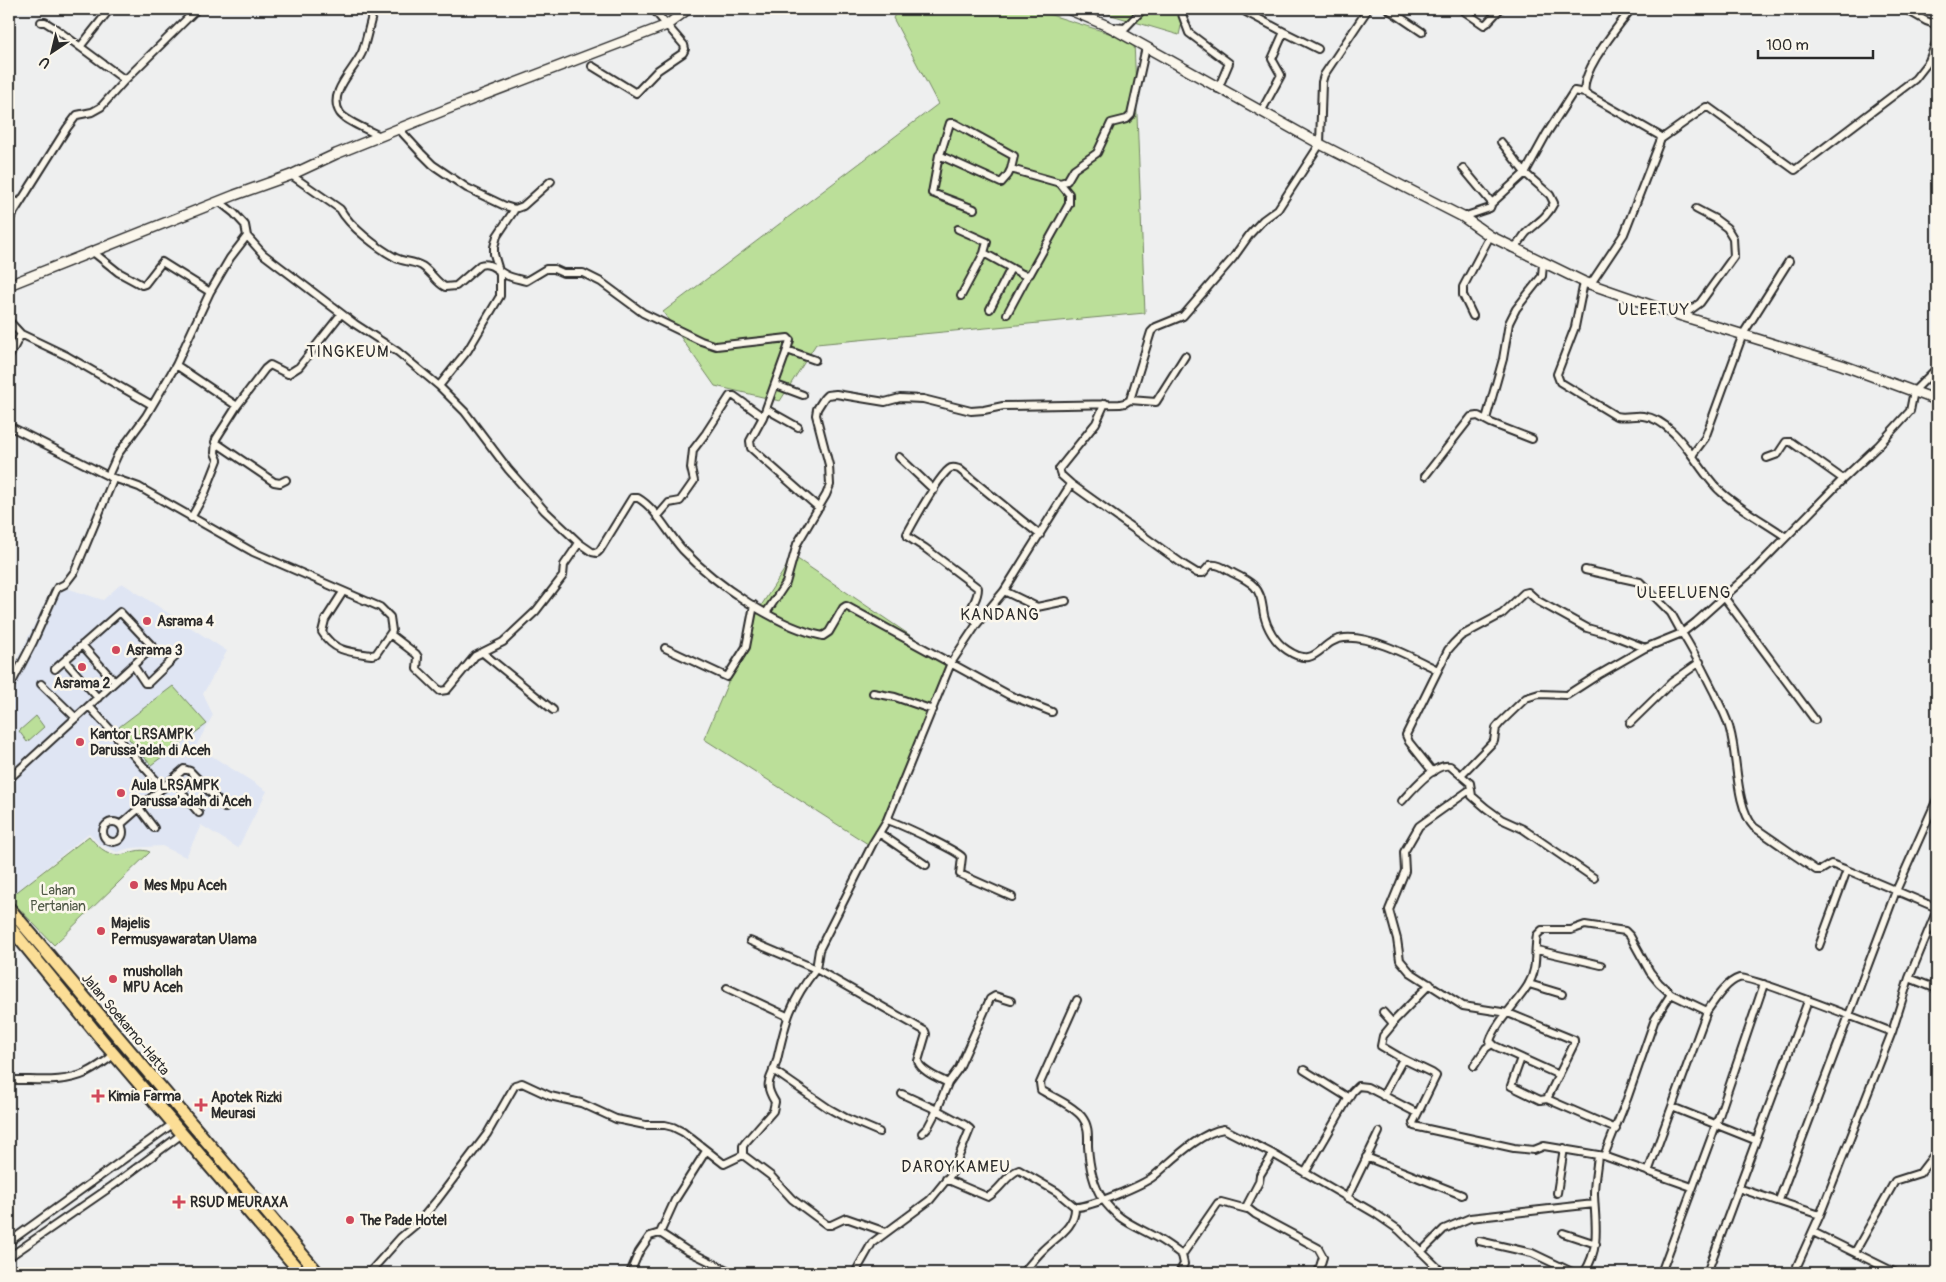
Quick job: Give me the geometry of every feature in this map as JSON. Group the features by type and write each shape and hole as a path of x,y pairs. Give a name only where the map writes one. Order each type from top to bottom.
{"highway":[{"name":"Jalan Soekarno-Hatta","path":"9,908 318,1273"},
{"name":"Jalan Soekarno-Hatta","path":"9,926 106,1045 301,1273"},
{"path":"106,1045 116,1036"}],"street":[{"path":"80,47 110,9"},
{"path":"9,220 66,128 77,115 92,112 101,107 125,80 198,9"},
{"path":"374,9 363,52 343,83 338,95 337,108 341,114 380,136"},
{"path":"592,66 636,93 658,70 685,50 684,45 653,9"},
{"path":"9,285 291,175 380,136 667,25 688,9"},
{"path":"1068,9 1110,27 1218,89 1462,217 1512,248 1587,284 1682,316 1842,365 1937,400"},
{"path":"1110,27 1125,28 1143,9"},
{"path":"1180,9 1189,33 1229,63 1218,89"},
{"path":"1130,400 1151,332 1156,327 1183,316 1196,302 1262,220 1278,209 1320,144 1322,82 1324,75 1368,9"},
{"path":"1388,9 1422,32"},
{"path":"1462,9 1484,25 1488,24 1500,9"},
{"path":"1585,93 1584,86 1592,65 1631,9"},
{"path":"1905,9 1935,25 1937,31"},
{"path":"1246,12 1318,49"},
{"path":"42,22 56,29 125,80"},
{"path":"1261,112 1281,75 1272,59 1284,32"},
{"path":"1786,537 1719,490 1692,454 1660,423 1643,416 1625,418 1616,416 1559,380 1557,374 1575,327 1587,284 1624,234 1661,139 1708,107 1796,169 1915,79 1930,61 1937,40"},
{"path":"1011,169 1060,183 1067,181 1074,169 1097,153 1111,123 1130,118 1146,47"},
{"path":"1462,217 1490,208 1492,203 1525,173 1572,94 1578,91 1585,93 1660,136 1661,139"},
{"path":"940,155 1001,183 1011,169 1014,156 954,122 950,123 940,155 934,175 932,193 974,209"},
{"path":"399,129 433,165 467,188 505,206 515,208 523,206 551,181"},
{"path":"1502,142 1525,173 1550,195 1554,203 1541,222 1527,232 1520,243 1512,248"},
{"path":"1463,168 1492,203"},
{"path":"291,175 340,209 344,217 386,251 396,258 422,266 445,287 456,286 480,265 488,264 505,274 526,281 546,269 583,273 601,282 642,313 701,341 716,346 788,338 790,340 776,385 763,417 750,440 751,448 819,508"},
{"path":"1007,314 1069,204 1069,194 1060,183"},
{"path":"9,198 19,203"},
{"path":"220,202 245,225 247,236 262,254 341,314 398,352 438,386 465,412 508,469 544,510 579,543 592,552 598,552 632,498 641,500 702,569 766,613 802,630 823,636 829,632 846,606 1009,695 1052,712"},
{"path":"438,386 468,350 500,296 501,283 494,247 497,236 515,208"},
{"path":"1682,316 1700,303 1734,256 1733,238 1727,228 1696,209"},
{"path":"958,229 987,242 984,254 961,296"},
{"path":"108,476 123,446 136,432 176,364 210,292 230,258 247,236"},
{"path":"1473,316 1463,295 1462,287 1490,236"},
{"path":"93,252 118,272 142,285 146,284 162,262 210,292"},
{"path":"984,254 1028,275"},
{"path":"1692,454 1705,438 1743,334 1789,261"},
{"path":"1486,418 1503,358 1509,323 1516,309 1542,276 1543,263"},
{"path":"990,309 1011,268"},
{"path":"191,518 205,493 218,460 215,453 215,442 237,406 270,365 288,374 299,367 341,314"},
{"path":"9,321 21,334 67,356 152,406"},
{"path":"9,357 21,334"},
{"path":"787,350 815,360"},
{"path":"766,613 786,583 797,544 819,508 830,485 831,476 816,415 820,403 827,395 836,394 885,402 900,398 922,399 971,411 1003,406 1125,403 1130,400 1156,402 1186,356"},
{"path":"176,364 237,406"},
{"path":"1462,775 1494,741 1496,728 1526,698 1539,694 1567,695 1645,648 1682,633 1724,597 1878,446 1910,411 1914,390 1937,368"},
{"path":"776,385 802,396"},
{"path":"657,517 669,503 680,501 694,481 691,468 693,450 730,396 734,396 763,417"},
{"path":"1105,403 1096,423 1059,469 1061,475 1071,484 1200,574 1210,565 1218,565 1249,582 1258,591 1267,623 1274,637 1285,648 1296,655 1314,656 1332,641 1351,638 1370,642 1438,670"},
{"path":"766,409 798,427"},
{"path":"1425,476 1466,421 1475,416 1486,418 1491,423 1532,438"},
{"path":"9,426 108,476 139,487 253,552 380,607 390,617 392,631 376,654 343,651 327,640 322,632 325,620 343,592"},
{"path":"215,442 274,482 280,483 286,480"},
{"path":"1767,458 1778,454 1786,442 1791,442 1843,479"},
{"path":"899,457 934,490"},
{"path":"977,624 971,617 970,610 978,588 925,548 908,538 907,534 914,521 934,490 949,469 954,467 959,469 1040,535"},
{"path":"9,688 57,588 65,584 75,571 113,480 108,476"},
{"path":"886,1232 846,1218 827,1225 792,1199 771,1176 744,1154 743,1146 773,1111 775,1102 768,1091 767,1084 773,1070 788,1016 800,989 816,969 819,950 828,929 887,820 951,663 977,624 1004,591 1071,484"},
{"path":"390,634 416,654 418,657 417,669 440,691 446,690 475,656 503,642 536,611 563,576 564,565 579,543"},
{"path":"1585,570 1640,582 1671,613 1700,662 1730,729 1744,810 1749,821 1816,870 1821,870 1831,864 1937,909 1909,978 1892,1032 1820,1215 1797,1266 1798,1273"},
{"path":"1004,591 1037,607 1066,601"},
{"path":"1432,772 1409,742 1406,735 1438,670 1454,643 1462,636 1502,614 1526,592 1587,628 1612,635 1645,648"},
{"path":"1724,597 1816,720"},
{"path":"665,648 727,677 746,647 754,605"},
{"path":"9,779 152,648 120,612 55,670"},
{"path":"82,645 115,682"},
{"path":"483,653 553,710"},
{"path":"134,665 145,683 148,683 174,658"},
{"path":"65,661 98,698"},
{"path":"1630,723 1672,682 1700,662"},
{"path":"41,684 76,718"},
{"path":"873,693 895,696 933,710"},
{"path":"89,706 163,788"},
{"path":"1402,801 1432,772 1440,766 1446,765 1462,775 1470,784 1474,798 1501,819 1523,829 1594,878"},
{"path":"120,825 187,768 225,808"},
{"path":"197,778 184,788 182,793 199,813"},
{"path":"1471,789 1419,826 1404,852 1405,871 1389,910 1397,939 1400,960 1410,972 1462,1006 1508,1013 1574,1040 1574,1044 1547,1098"},
{"path":"1779,1200 1896,891 1937,799"},
{"path":"139,808 154,828"},
{"path":"887,820 941,846 954,850 962,857 960,874 1012,897"},
{"path":"879,833 926,865"},
{"path":"1819,946 1847,870"},
{"path":"1492,1044 1491,1038 1529,984 1535,967 1537,935 1542,930 1570,930 1585,925 1625,931 1630,936 1654,977 1671,994 1707,1011"},
{"path":"750,941 816,969 923,1029 926,1034 918,1061 920,1066 948,1083"},
{"path":"1537,950 1601,965"},
{"path":"1648,1172 1707,1011 1720,993 1737,979 1742,977 1764,984 1892,1032"},
{"path":"1909,978 1937,989"},
{"path":"1430,984 1392,1023 1383,1036 1381,1046 1402,1059 1432,1072 1436,1076 1416,1113 1414,1126 1514,1148 1534,1150 1544,1146 1601,1156 1692,1187"},
{"path":"1529,984 1562,994"},
{"path":"1661,1273 1716,1125 1764,984"},
{"path":"727,988 788,1016"},
{"path":"1584,1273 1596,1244 1597,1218 1594,1204 1601,1156 1616,1129 1655,1019 1671,994"},
{"path":"922,1133 928,1127 948,1083 959,1068 990,999 995,996 1011,1001"},
{"path":"1077,1000 1040,1086 1041,1090 1078,1113 1086,1122 1092,1169 1098,1192 1103,1200 1118,1216 1131,1226 1159,1239 1182,1255 1184,1264 1179,1273"},
{"path":"1707,1273 1808,1001"},
{"path":"1383,1012 1392,1023"},
{"path":"1492,1044 1559,1075"},
{"path":"1474,1066 1486,1048 1492,1044"},
{"path":"9,1080 44,1080 77,1076 95,1068 115,1054"},
{"path":"1521,1058 1511,1086 1540,1100 1547,1098 1616,1129"},
{"path":"1383,1096 1402,1059"},
{"path":"773,1070 846,1118 879,1132"},
{"path":"1304,1070 1349,1098"},
{"path":"369,1273 401,1237 419,1222 438,1199 486,1134 515,1084 522,1082 550,1096 568,1099 625,1121 673,1127 683,1132 725,1164 744,1154"},
{"path":"1305,1173 1356,1088 1360,1086 1416,1113"},
{"path":"855,1273 872,1243 930,1200 952,1173 970,1129 902,1094"},
{"path":"1672,1107 1755,1140"},
{"path":"9,1242 174,1123"},
{"path":"946,1180 988,1197 996,1193 1010,1175 1019,1170 1056,1192 1075,1207 1088,1206 1143,1184 1192,1144 1221,1129 1227,1130 1273,1154 1399,1230 1443,1273"},
{"path":"1348,1198 1379,1132"},
{"path":"9,1257 112,1186 182,1134"},
{"path":"1557,1193 1564,1148"},
{"path":"630,1273 639,1252 650,1236 660,1233 676,1200 706,1151"},
{"path":"1855,1252 1893,1182 1920,1173 1937,1151"},
{"path":"1247,1209 1249,1200 1259,1182 1260,1175 1273,1154"},
{"path":"1366,1157 1462,1196"},
{"path":"1738,1188 1820,1215"},
{"path":"1182,1255 1220,1202 1247,1209 1318,1248 1324,1257 1318,1273"},
{"path":"1421,1252 1444,1229 1470,1218 1594,1204"},
{"path":"1024,1273 1042,1251 1063,1234 1074,1217 1075,1207"},
{"path":"1813,1232 1896,1273"},
{"path":"660,1233 686,1250 733,1273"},
{"path":"1563,1233 1596,1244"},
{"path":"1479,1241 1532,1253 1574,1273"}],"shaded area":[{"path":"122,583 227,651 203,694 213,715 196,746 267,791 238,848 201,825 186,857 162,846 130,848 117,852 99,844 89,833 15,893 9,893 9,677 54,584 103,600"}],"green space":[{"path":"898,9 1032,9 1134,41 1145,313 816,344 780,401 715,386 663,312 938,104 893,18"},
{"path":"1091,9 1185,9 1179,35"},
{"path":"793,556 951,663 871,846 704,739 759,609"},
{"path":"173,686 207,724 151,765 119,727"},
{"path":"36,716 44,727 27,742 19,731"},
{"name":"Lahan Pertanian","path":"89,836 102,849 114,855 138,850 150,852 54,945 9,898"}],"place":[{"name":"Asrama 4","path":"147,621"},
{"name":"Asrama 3","path":"116,650"},
{"name":"Asrama 2","path":"82,667"},
{"name":"Kantor LRSAMPK Darussa'adah di Aceh","path":"80,742"},
{"name":"Aula LRSAMPK Darussa'adah di Aceh","path":"121,793"},
{"name":"Mes Mpu Aceh","path":"134,885"},
{"name":"Majelis Permusyawaratan Ulama","path":"101,931"},
{"name":"mushollah MPU Aceh","path":"113,979"},
{"name":"Kimia Farma","path":"98,1096"},
{"name":"Apotek Rizki Meurasi","path":"201,1105"},
{"name":"RSUD MEURAXA","path":"179,1202"},
{"name":"The Pade Hotel","path":"350,1220"}],"district":[{"name":"ULEETUY","path":"1654,309"},
{"name":"TINGKEUM","path":"348,351"},
{"name":"ULEELUENG","path":"1684,592"},
{"name":"KANDANG","path":"1000,614"},
{"name":"DAROYKAMEU","path":"956,1166"}]}
